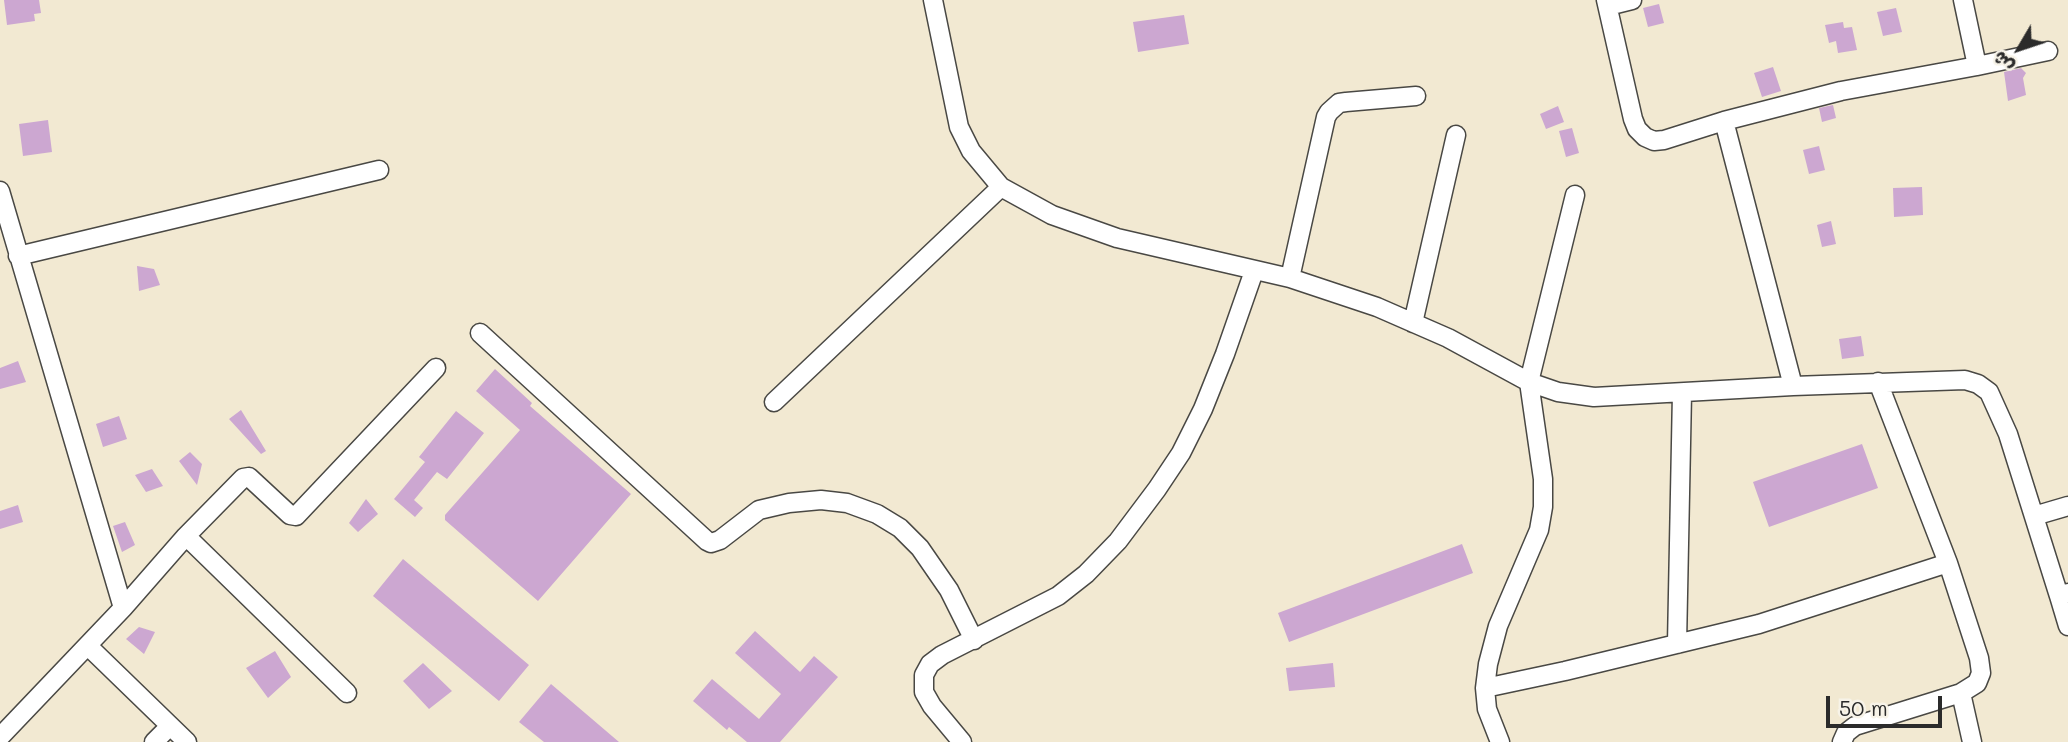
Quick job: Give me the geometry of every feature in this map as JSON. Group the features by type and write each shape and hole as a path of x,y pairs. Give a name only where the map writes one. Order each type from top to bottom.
{"street":[{"path":"933,0 959,127 971,152 1000,187 1052,215 1117,238 1290,278 1377,307 1490,359 1530,382 1558,392 1594,397 1878,382 1965,380 1978,384 1989,392 2008,434 2034,516 2064,595 2068,626"},
{"path":"1632,0 1607,3 1633,119 1637,129 1654,141 1664,141 1724,121 1841,91 2048,51"},
{"path":"1963,0 1977,66"},
{"path":"1290,278 1329,112 1339,103 1416,96"},
{"path":"1724,121 1793,386"},
{"path":"1413,323 1456,135"},
{"path":"18,256 379,170"},
{"path":"774,402 1000,187"},
{"path":"0,191 123,608"},
{"path":"1500,742 1488,709 1485,688 1488,664 1499,626 1539,530 1543,507 1543,479 1530,382 1575,195"},
{"path":"962,742 932,706 924,692 923,683 930,664 942,655 1058,596 1105,557 1181,453 1226,354 1255,271"},
{"path":"480,333 706,541 711,543 720,540 759,510 789,503 821,500 847,503 877,514 900,528 920,548 948,590 974,640"},
{"path":"0,737 88,646 186,536 245,477 251,479 290,515 296,516 436,368"},
{"path":"1842,742 1846,733 1855,726 1961,693 1977,683 1981,673 1976,648 1948,563 1878,382"},
{"path":"1677,644 1682,393"},
{"path":"2034,516 2068,506"},
{"path":"186,536 346,693"},
{"path":"1485,688 1759,624 1948,563"},
{"path":"88,646 187,742"},
{"path":"1961,693 1972,742"},
{"path":"154,742 170,726"}],"building":[{"path":"4,0 39,0 41,13 34,14 35,21 7,25"},
{"path":"1659,4 1664,23 1648,27 1643,8"},
{"path":"1896,8 1902,32 1883,36 1877,12"},
{"path":"1184,15 1189,44 1138,52 1133,22"},
{"path":"1843,22 1844,28 1852,27 1857,50 1838,53 1836,41 1829,43 1825,25"},
{"path":"1773,67 1781,91 1762,97 1754,73"},
{"path":"2021,68 2026,73 2023,78 2026,95 2008,101 2004,72"},
{"path":"1833,105 1836,118 1822,122 1819,108"},
{"path":"1558,106 1564,122 1546,129 1540,114"},
{"path":"48,120 52,152 23,156 19,124"},
{"path":"1572,128 1579,153 1566,157 1559,131"},
{"path":"1819,146 1825,170 1809,174 1803,150"},
{"path":"1922,187 1923,215 1894,217 1893,188"},
{"path":"1831,221 1836,244 1822,247 1817,225"},
{"path":"137,266 154,269 160,285 139,291"},
{"path":"1861,336 1864,356 1842,359 1839,339"},
{"path":"18,361 26,382 0,389 0,368"},
{"path":"495,369 532,403 530,406 631,494 538,601 445,520 445,515 520,430 476,391"},
{"path":"241,410 266,451 261,454 229,419"},
{"path":"456,411 484,433 447,479 437,472 414,500 423,508 415,517 394,499 425,462 419,457"},
{"path":"119,416 127,439 103,447 96,424"},
{"path":"1862,444 1878,488 1769,527 1753,482"},
{"path":"190,452 202,464 197,485 179,461"},
{"path":"152,469 163,486 146,492 135,475"},
{"path":"366,499 378,514 358,532 349,523"},
{"path":"18,505 23,522 0,529 0,511"},
{"path":"125,522 135,545 122,552 113,526"},
{"path":"1462,544 1473,573 1289,642 1278,613"},
{"path":"403,559 529,665 499,701 373,596"},
{"path":"139,627 155,632 144,654 126,639"},
{"path":"755,631 800,672 814,656 838,677 780,742 747,742 729,727 727,730 693,701 712,679 759,719 781,694 735,653"},
{"path":"275,651 291,677 268,698 246,668"},
{"path":"423,663 452,691 429,709 403,681"},
{"path":"1333,663 1335,687 1289,691 1286,668"},
{"path":"551,684 619,742 544,742 519,722"}]}
